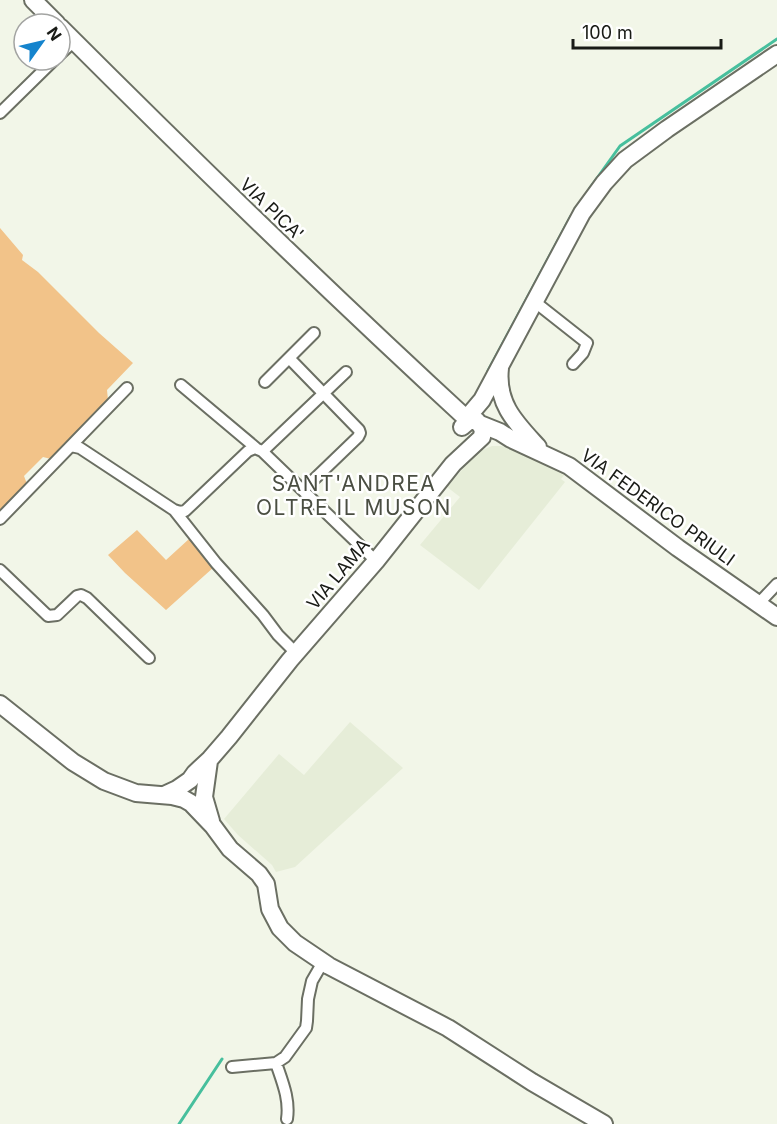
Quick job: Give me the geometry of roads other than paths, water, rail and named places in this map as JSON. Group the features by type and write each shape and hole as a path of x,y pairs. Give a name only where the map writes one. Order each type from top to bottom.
{"street":[{"name":"VIA PICA'","path":"33,0 45,12"},
{"name":"VIA PICA'","path":"74,41 243,208 446,401 459,423 472,430"},
{"path":"472,430 482,400 500,365 582,213 604,183 625,160 777,54"},
{"path":"0,113 42,72"},
{"path":"535,302 587,343 583,353 573,364"},
{"path":"265,382 314,333"},
{"path":"289,358 359,430 360,435 303,490"},
{"path":"500,365 500,391 508,412 538,447 551,457"},
{"path":"72,446 80,448 174,510 185,511 346,372"},
{"path":"181,385 303,490 376,561"},
{"path":"0,519 127,388"},
{"name":"VIA FEDERICO PRIULI","path":"472,430 504,434 559,460 678,548 777,617"},
{"name":"VIA LAMA","path":"193,792 195,772 229,737 296,653 376,561 453,464 472,430"},
{"path":"174,510 216,563 296,653"},
{"path":"0,570 48,616 57,615 77,596 87,598 149,658"},
{"path":"759,603 777,584"},
{"path":"0,704 73,762 104,781 136,793 164,795 193,792 230,849 259,874 266,884 270,909 280,928 295,943 322,962 448,1028 532,1082 604,1124"},
{"path":"232,1067 276,1063 285,1057 306,1028 312,981 322,962"},
{"path":"276,1063 289,1108 287,1119"}],"waterway":[{"path":"590,188 620,146 777,39"},
{"path":"488,371 571,216"},
{"path":"301,252 310,260"},
{"path":"179,1124 222,1059"}],"district":[{"name":"SANT'ANDREA OLTRE IL MUSON","path":"354,495"}]}
